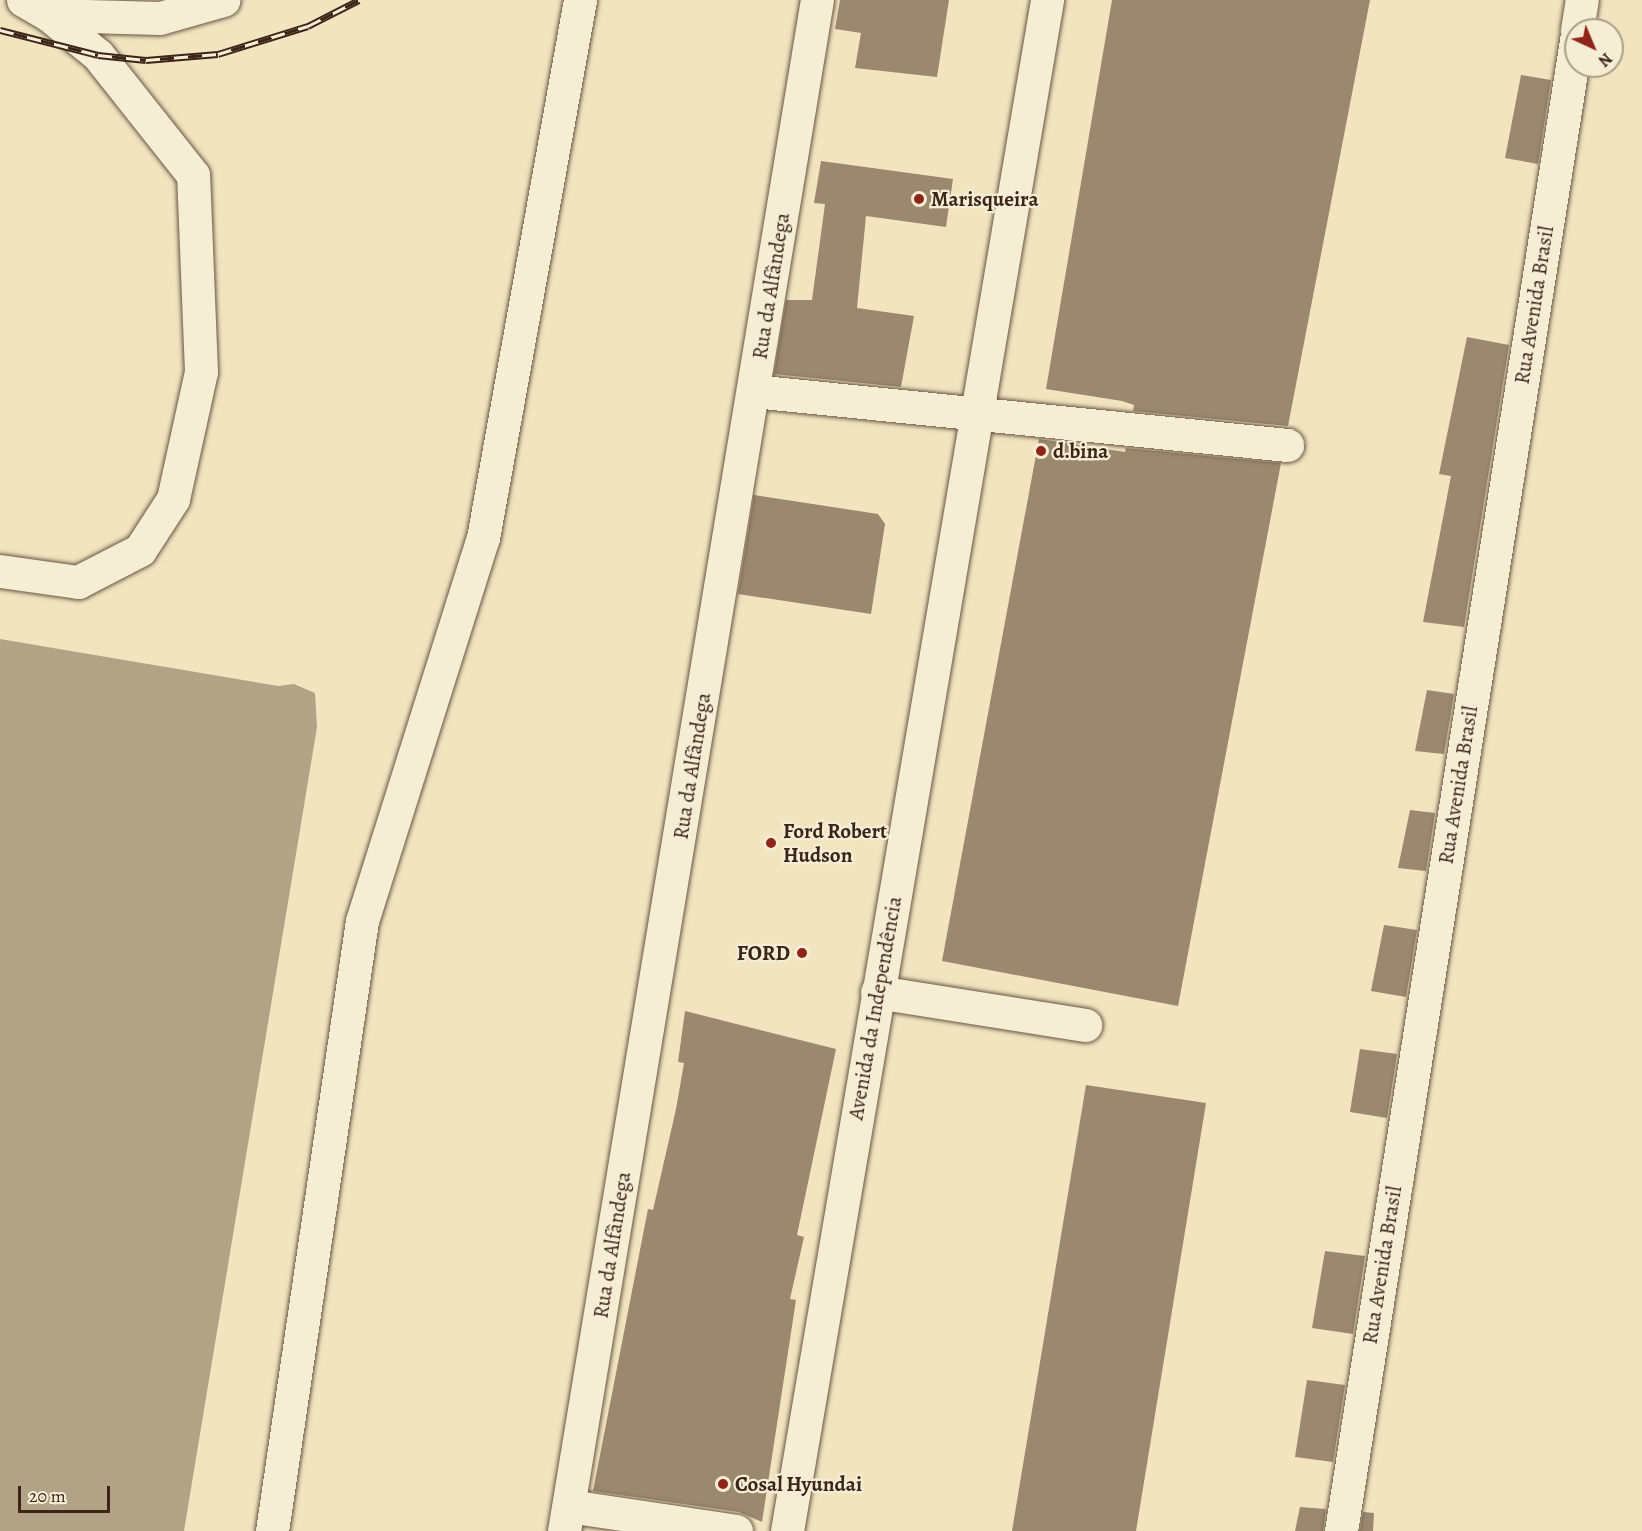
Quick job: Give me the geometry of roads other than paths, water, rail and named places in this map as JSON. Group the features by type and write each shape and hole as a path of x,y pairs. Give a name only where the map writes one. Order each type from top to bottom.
{"street":[{"path":"36,7 160,18 223,0"},
{"path":"272,1531 362,921 483,538 580,0"},
{"name":"Rua da Alfândega","path":"580,1519 753,391 817,0"},
{"name":"Avenida da Independência","path":"787,1531 1047,0"},
{"path":"1580,18 1582,0"},
{"path":"0,571 78,582 140,550 173,499 201,372 193,175 98,55 36,7"},
{"name":"Rua Avenida Brasil","path":"1341,1531 1570,78"},
{"path":"753,391 1287,445"},
{"path":"877,992 1085,1025"},
{"path":"580,1519 733,1531"}],"railway":[{"path":"0,30 98,55 146,60 218,54 308,26 359,0"}],"place":[{"name":"Marisqueira","path":"919,199"},
{"name":"d.bina","path":"1041,451"},
{"name":"Ford Robert Hudson","path":"771,843"},
{"name":"FORD","path":"802,953"},
{"name":"Cosal Hyundai","path":"723,1484"}]}
